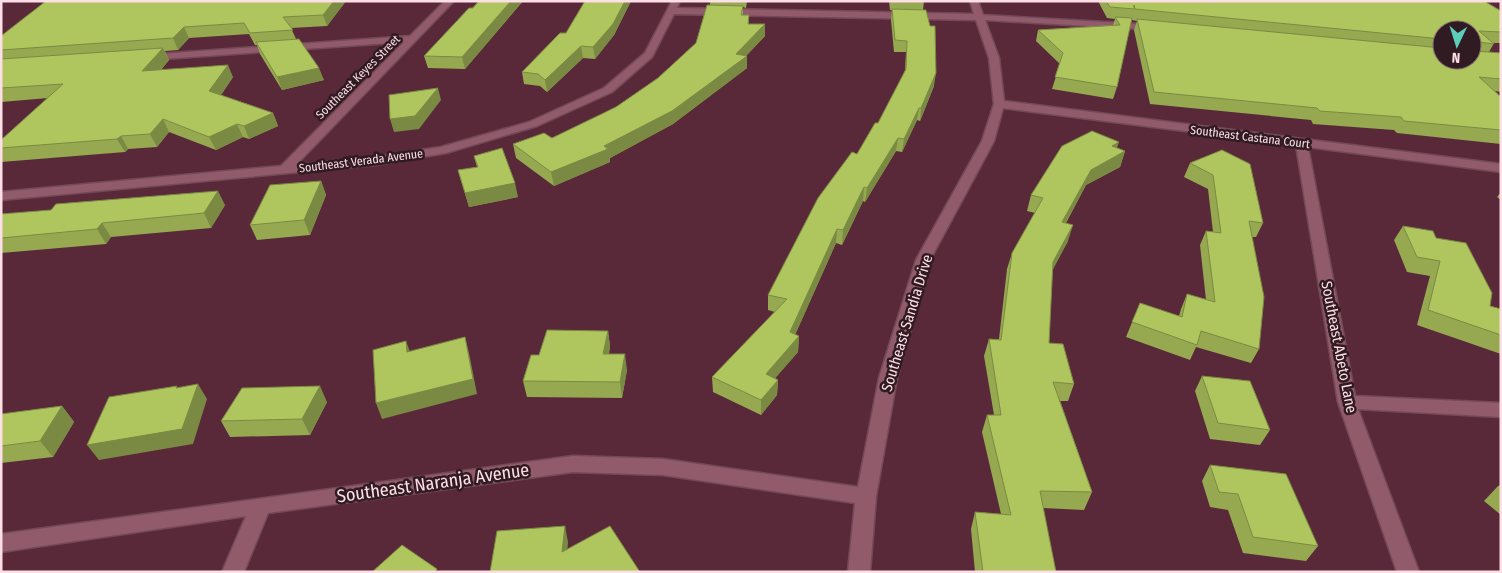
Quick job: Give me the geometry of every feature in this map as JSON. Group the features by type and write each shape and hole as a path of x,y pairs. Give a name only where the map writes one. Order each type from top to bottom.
{"street":[{"name":"Southeast Keyes Street","path":"284,170 450,1"},
{"name":"Southeast Sandia Drive","path":"859,572 866,496 888,378 923,260 988,141 998,104 994,58 974,1"},
{"path":"674,6 980,17 1123,24 1162,28"},
{"name":"Southeast Verada Avenue","path":"1,196 375,161 442,150 533,124 608,90 649,54 674,6"},
{"path":"139,58 413,39"},
{"name":"Southeast Castana Court","path":"998,104 1501,168"},
{"name":"Southeast Abeto Lane","path":"1302,144 1348,402 1408,572"},
{"path":"1348,402 1501,410"},
{"name":"Southeast Naranja Avenue","path":"1,543 573,464 663,467 866,496"},
{"path":"234,572 261,506"}],"building":[{"path":"46,1 334,1 323,15 283,17 293,30 250,33 244,23 184,27 173,38 1,50 1,36"},
{"path":"479,1 511,1 462,57 424,56 469,8 473,8"},
{"path":"585,1 625,1 613,24 593,47 581,46 545,80 538,74 522,72 560,33 566,33"},
{"path":"1106,1 1484,1 1501,11 1501,32 1482,31 1482,20 1432,20 1432,38 1135,9 1134,5 1134,9 1110,7"},
{"path":"707,5 743,6 741,15 749,15 748,24 765,24 736,54 747,56 672,111 604,146 608,149 551,172 513,144 544,133 552,138 616,107 658,78 696,43"},
{"path":"892,9 926,10 930,26 935,26 936,73 921,108 919,108 904,139 898,138 867,188 864,187 843,230 837,229 790,332 799,336 766,374 778,380 761,400 712,377 787,299 768,295 818,198 852,152 857,154 875,123 878,123 906,69 907,41 895,40"},
{"path":"1115,17 1132,18 1117,87 1055,77 1063,53 1038,30 1120,25"},
{"path":"1137,19 1432,47 1432,70 1482,70 1482,51 1501,53 1501,79 1479,77 1501,97 1501,130 1404,121 1401,117 1320,111 1317,108 1154,92"},
{"path":"1482,34 1494,44 1482,42"},
{"path":"299,39 319,68 277,77 256,42"},
{"path":"163,48 142,71 228,65 209,91 273,113 244,126 237,124 209,137 163,119 150,134 121,136 117,139 1,148 1,140 63,84 1,88 1,59"},
{"path":"438,88 415,116 390,119 389,95"},
{"path":"1092,131 1119,142 1112,146 1125,151 1091,170 1062,222 1073,225 1053,262 1049,343 1063,344 1074,384 1053,382 1092,492 1040,491 1056,572 983,572 975,512 1011,515 987,415 1001,415 989,339 1001,340 1012,253 1043,198 1031,195 1062,146"},
{"path":"502,148 515,183 465,193 458,170 478,167 474,156"},
{"path":"1222,150 1250,164 1263,223 1249,221 1264,297 1259,349 1201,331 1197,345 1132,322 1140,303 1182,317 1187,294 1215,302 1206,231 1221,233 1213,175 1190,163"},
{"path":"321,181 304,220 250,225 270,185"},
{"path":"218,191 204,213 102,223 97,229 1,238 1,214 51,210 56,204"},
{"path":"1403,226 1433,231 1436,238 1466,243 1492,293 1490,306 1501,309 1501,335 1428,310 1440,261 1417,257"},
{"path":"547,330 608,331 603,354 625,354 620,382 523,381 531,355 539,355"},
{"path":"465,337 473,379 376,403 373,350 406,341 407,352"},
{"path":"1202,376 1250,381 1270,430 1218,423"},
{"path":"198,384 182,429 87,445 109,397"},
{"path":"320,386 302,419 221,421 242,388"},
{"path":"62,406 40,441 1,446 1,414"},
{"path":"1210,465 1286,474 1318,546 1253,537 1238,494 1219,492"},
{"path":"565,526 562,552 610,526 640,572 490,572 497,531"},
{"path":"402,545 437,569 435,572 372,572"}]}
